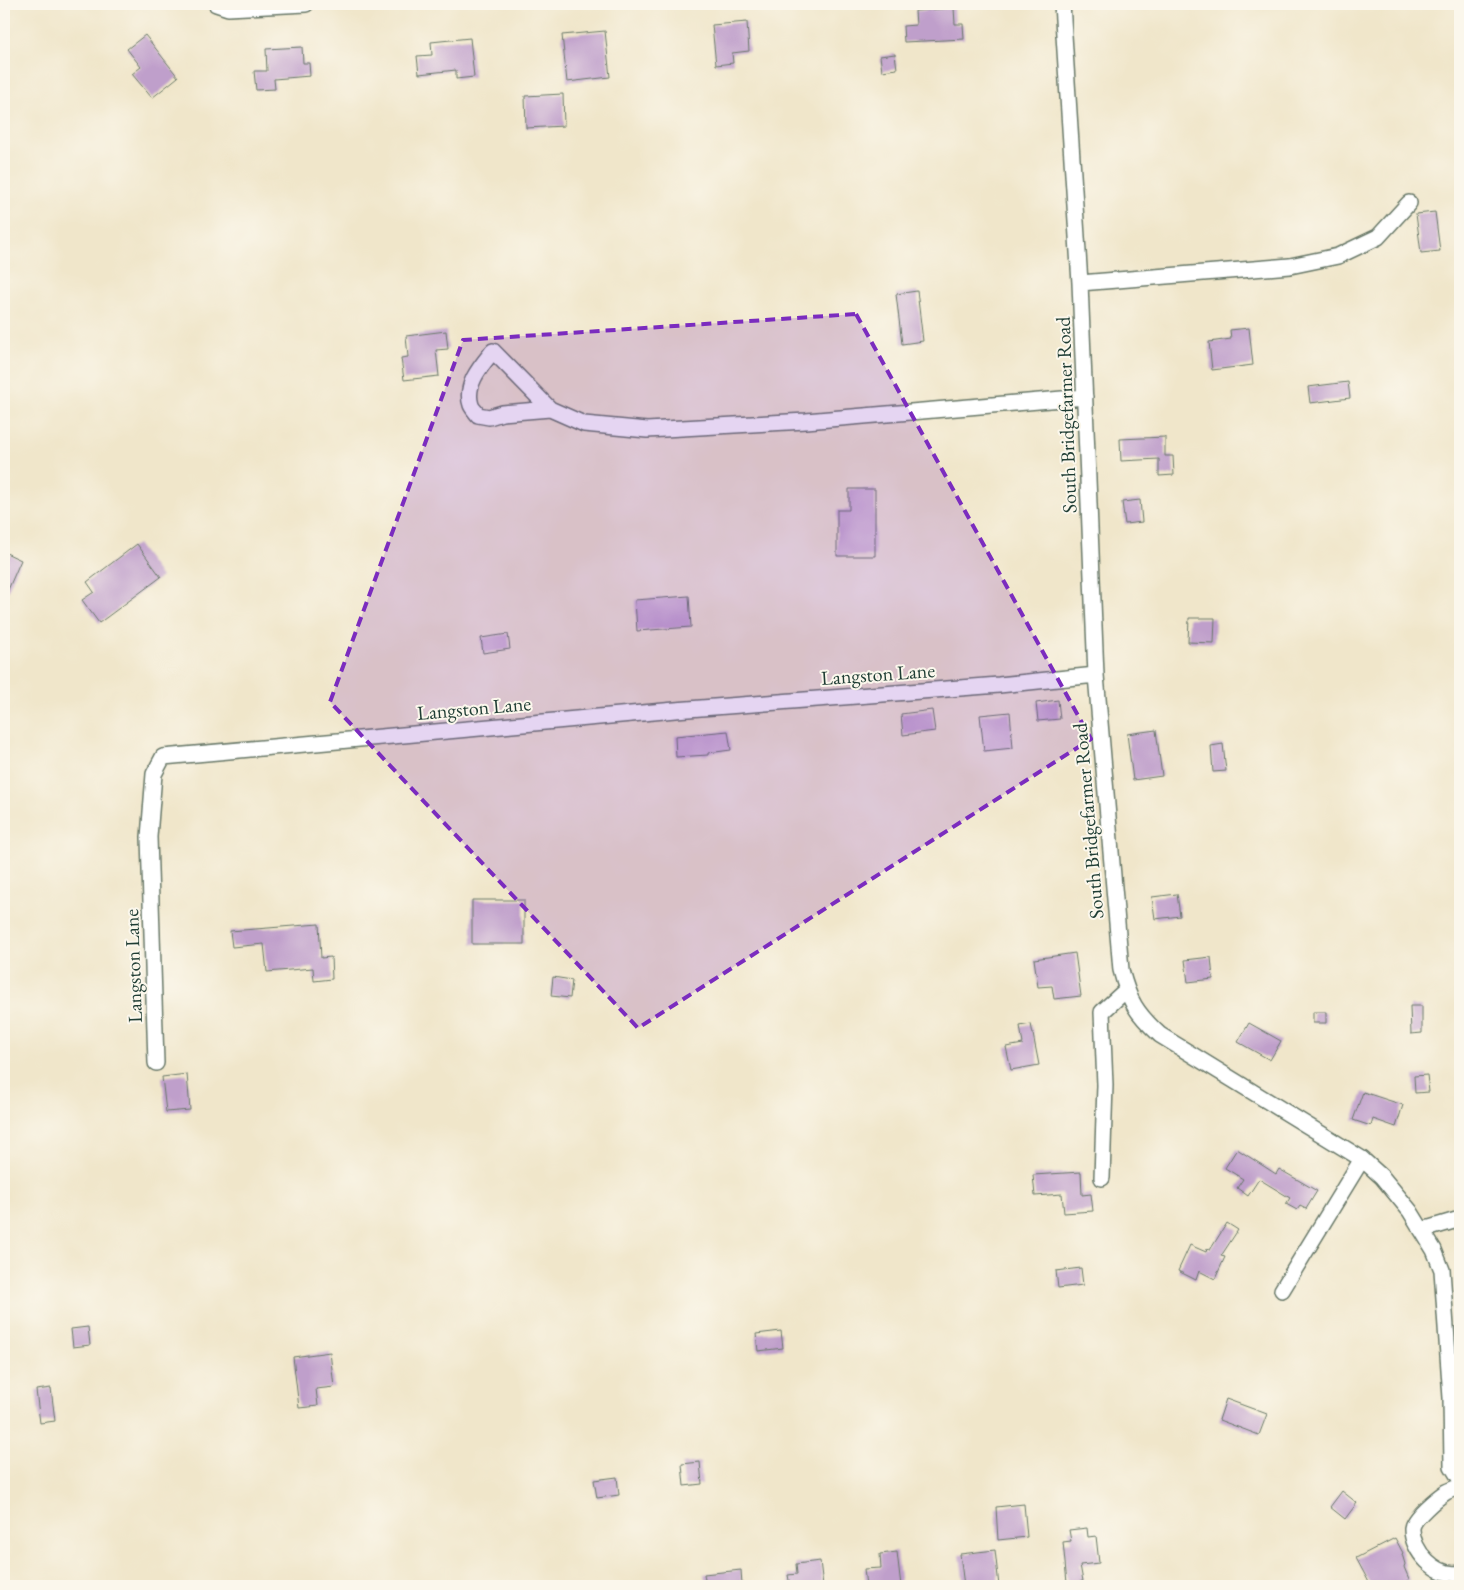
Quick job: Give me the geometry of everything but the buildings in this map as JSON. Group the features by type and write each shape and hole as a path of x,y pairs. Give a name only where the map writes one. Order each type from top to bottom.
{"street":[{"path":"216,4 228,8 306,4"},
{"name":"South Bridgefarmer Road","path":"1062,4 1080,283 1096,675 1121,970 1126,990 1134,1007 1160,1035 1362,1159 1382,1177 1410,1210 1434,1250 1442,1270 1451,1398 1452,1466 1460,1479"},
{"path":"1080,283 1290,266 1338,256 1378,237 1409,203"},
{"path":"550,409 508,412 489,417 478,415 471,405 470,391 476,373 493,351 550,409 584,424 647,430 806,421 1085,397"},
{"name":"Langston Lane","path":"156,1063 149,837 154,774 163,757 674,710 999,685 1096,675"},
{"path":"1102,1178 1106,1085 1102,1012 1126,990"},
{"path":"1282,1290 1362,1159"},
{"path":"1423,1230 1460,1219"},
{"path":"1460,1486 1446,1492 1434,1502 1416,1519 1412,1528 1419,1552 1430,1564 1442,1572 1460,1573"}],"highlighted area":[{"path":"856,314 1091,739 638,1028 330,702 463,340"}]}
